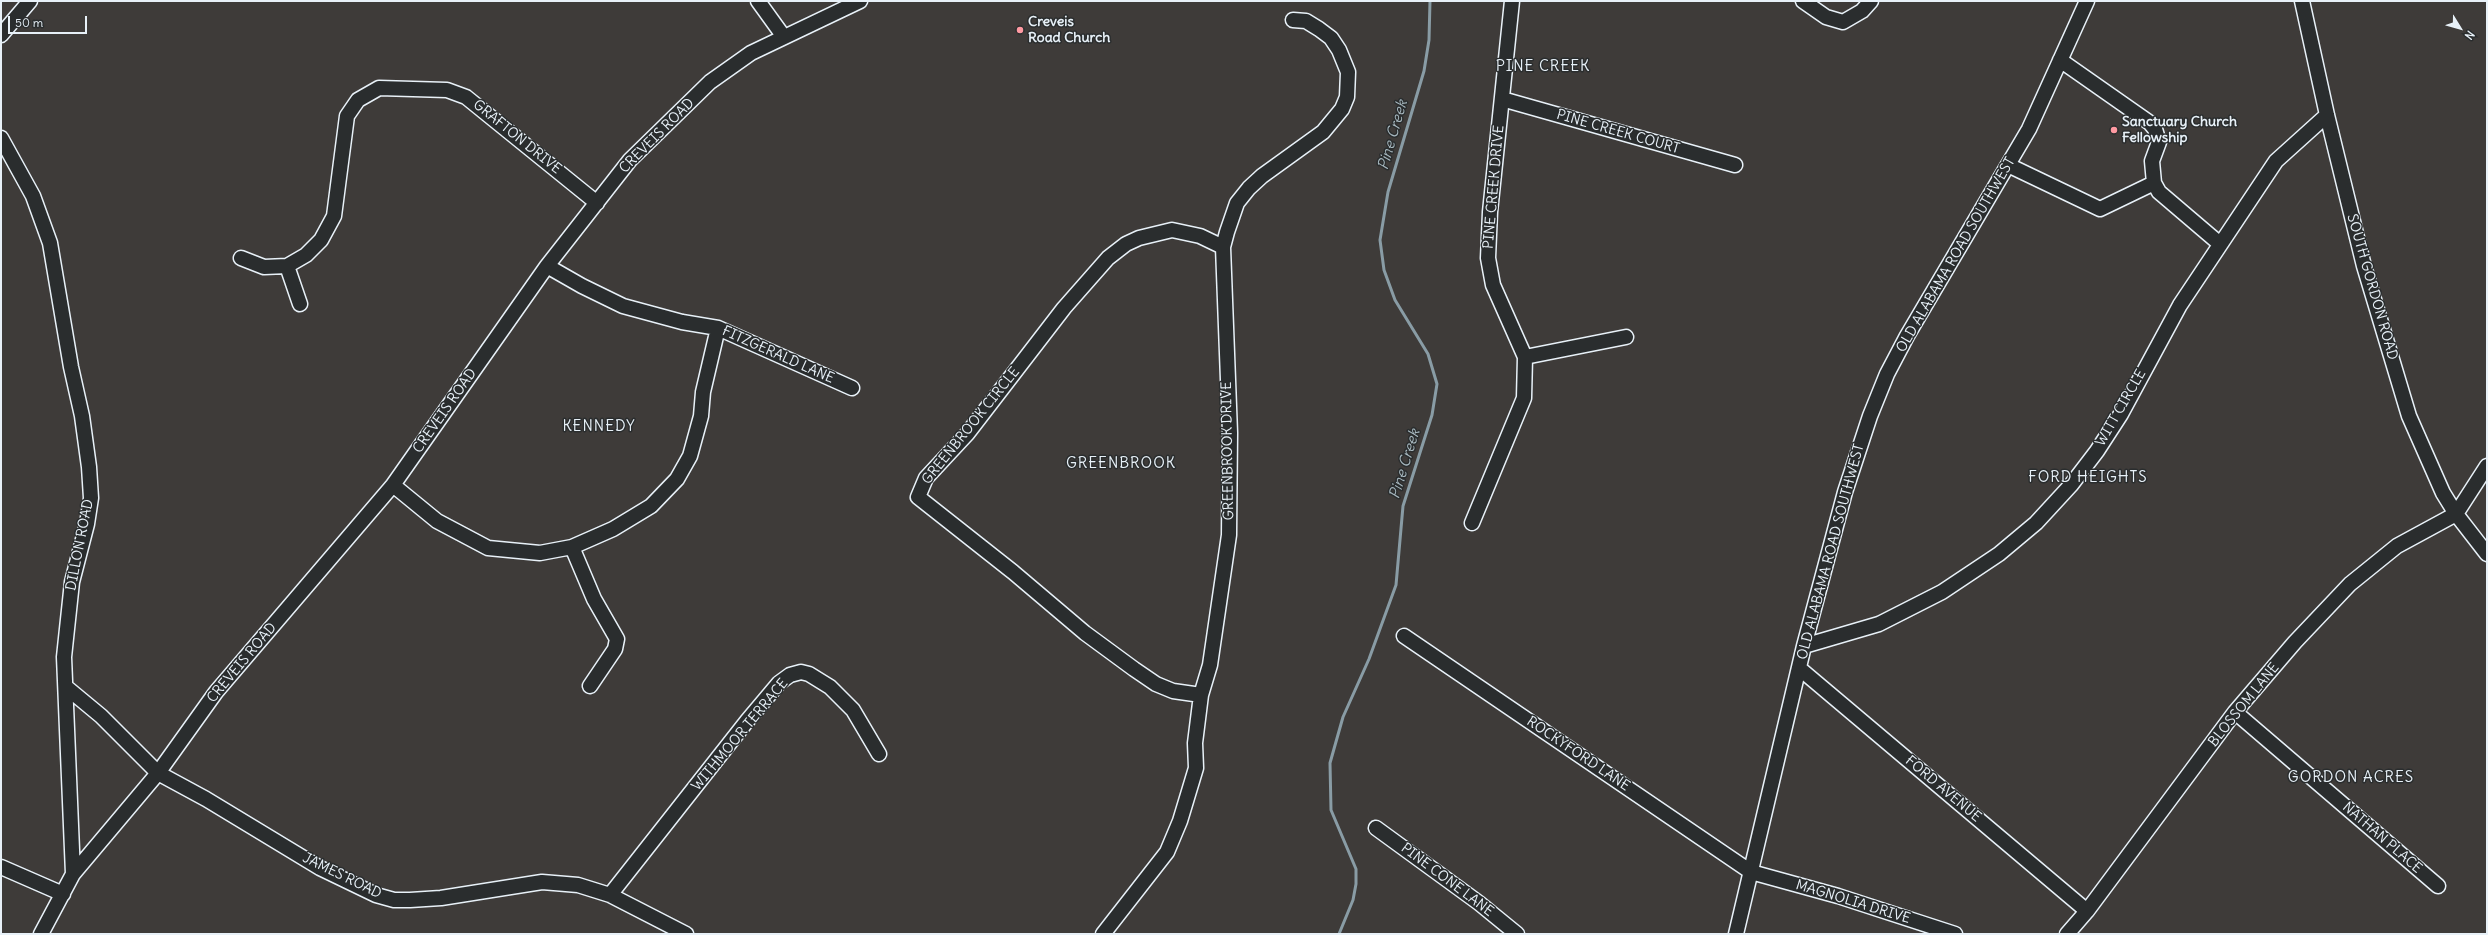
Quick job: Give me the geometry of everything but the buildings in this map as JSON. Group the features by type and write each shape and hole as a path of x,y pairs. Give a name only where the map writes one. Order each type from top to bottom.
{"street":[{"path":"1,35 30,1"},
{"path":"758,1 784,37"},
{"name":"CREVEIS ROAD","path":"74,874 158,773 216,692 393,485 547,266 630,160 710,82 751,53 860,1"},
{"name":"PINE CREEK DRIVE","path":"1472,523 1524,398 1525,357 1493,284 1488,258 1490,212 1512,1"},
{"path":"1803,1 1826,17 1843,22 1862,11 1871,1"},
{"name":"OLD ALABAMA ROAD SOUTHWEST","path":"1736,934 1804,646 1845,492 1887,374 2029,129 2087,1"},
{"name":"SOUTH GORDON ROAD","path":"2302,1 2327,115 2364,266 2409,416 2429,465 2456,514 2487,554"},
{"name":"GREENBROOK DRIVE","path":"1104,934 1167,852 1180,821 1196,768 1195,743 1201,695 1210,665 1229,535 1230,433 1223,248 1237,203 1248,188 1262,176 1323,132 1338,115 1347,97 1348,72 1339,50 1331,38 1306,21 1293,20"},
{"path":"2060,60 2155,129 2159,142 2152,161 2154,183 2159,192 2220,244"},
{"name":"GRAFTON DRIVE","path":"241,258 264,267 287,266 306,256 321,240 334,216 347,116 358,100 379,88 447,90 466,97 597,202"},
{"name":"PINE CREEK COURT","path":"1502,98 1735,165"},
{"name":"WITT CIRCLE","path":"1804,646 1879,624 1942,592 1999,554 2036,523 2071,485 2097,451 2121,414 2180,305 2276,161 2327,115"},
{"name":"DILLON ROAD","path":"1,138 33,196 50,243 71,367 86,440 91,498 88,524 72,582 66,626 64,657 74,874 41,934"},
{"path":"2008,165 2100,209 2154,183"},
{"name":"GREENBROOK CIRCLE","path":"1201,695 1162,686 1134,669 1085,634 1013,572 918,497 926,478 967,434 1064,308 1108,258 1126,244 1139,238 1172,230 1200,236 1223,248"},
{"path":"287,266 300,304"},
{"name":"FITZGERALD LANE","path":"547,266 582,286 623,306 682,322 718,328 852,388"},
{"path":"393,485 437,521 488,548 540,554 572,547 614,529 651,506 677,479 690,456 701,416 703,392 718,328"},
{"path":"1525,357 1626,337"},
{"path":"2456,514 2487,466"},
{"name":"BLOSSOM LANE","path":"2067,934 2087,910 2235,712 2295,642 2350,584 2397,546 2456,514"},
{"path":"572,547 594,599 617,639 615,649 590,686"},
{"name":"ROCKYFORD LANE","path":"1404,636 1750,872"},
{"name":"FORD AVENUE","path":"1799,668 2087,910"},
{"name":"WITHMOOR TERRACE","path":"610,895 747,721 779,683 790,675 801,672 809,674 830,687 853,710 879,754"},
{"name":"JAMES ROAD","path":"66,687 102,716 158,773 320,868 376,895 394,900 418,900 542,882 578,885 610,895 686,934"},
{"name":"NATHAN PLACE","path":"2235,712 2438,886"},
{"name":"PINE CONE LANE","path":"1376,828 1480,903 1517,934"},
{"path":"1,867 64,894"},
{"name":"MAGNOLIA DRIVE","path":"1750,872 1838,896 1955,934"}],"waterway":[{"name":"Pine Creek","path":"1339,934 1353,900 1356,884 1356,869 1331,810 1330,763 1343,717 1369,659 1396,585 1403,506 1432,415 1437,384 1428,354 1395,300 1384,270 1380,240 1388,192 1424,71 1429,40 1430,1"}],"place":[{"name":"Creveis Road Church","path":"1020,30"},
{"name":"Sanctuary Church Fellowship","path":"2114,130"}],"district":[{"name":"PINE CREEK","path":"1543,67"},
{"name":"KENNEDY","path":"599,427"},
{"name":"GREENBROOK","path":"1121,464"},
{"name":"FORD HEIGHTS","path":"2088,478"},
{"name":"GORDON ACRES","path":"2351,778"}]}
